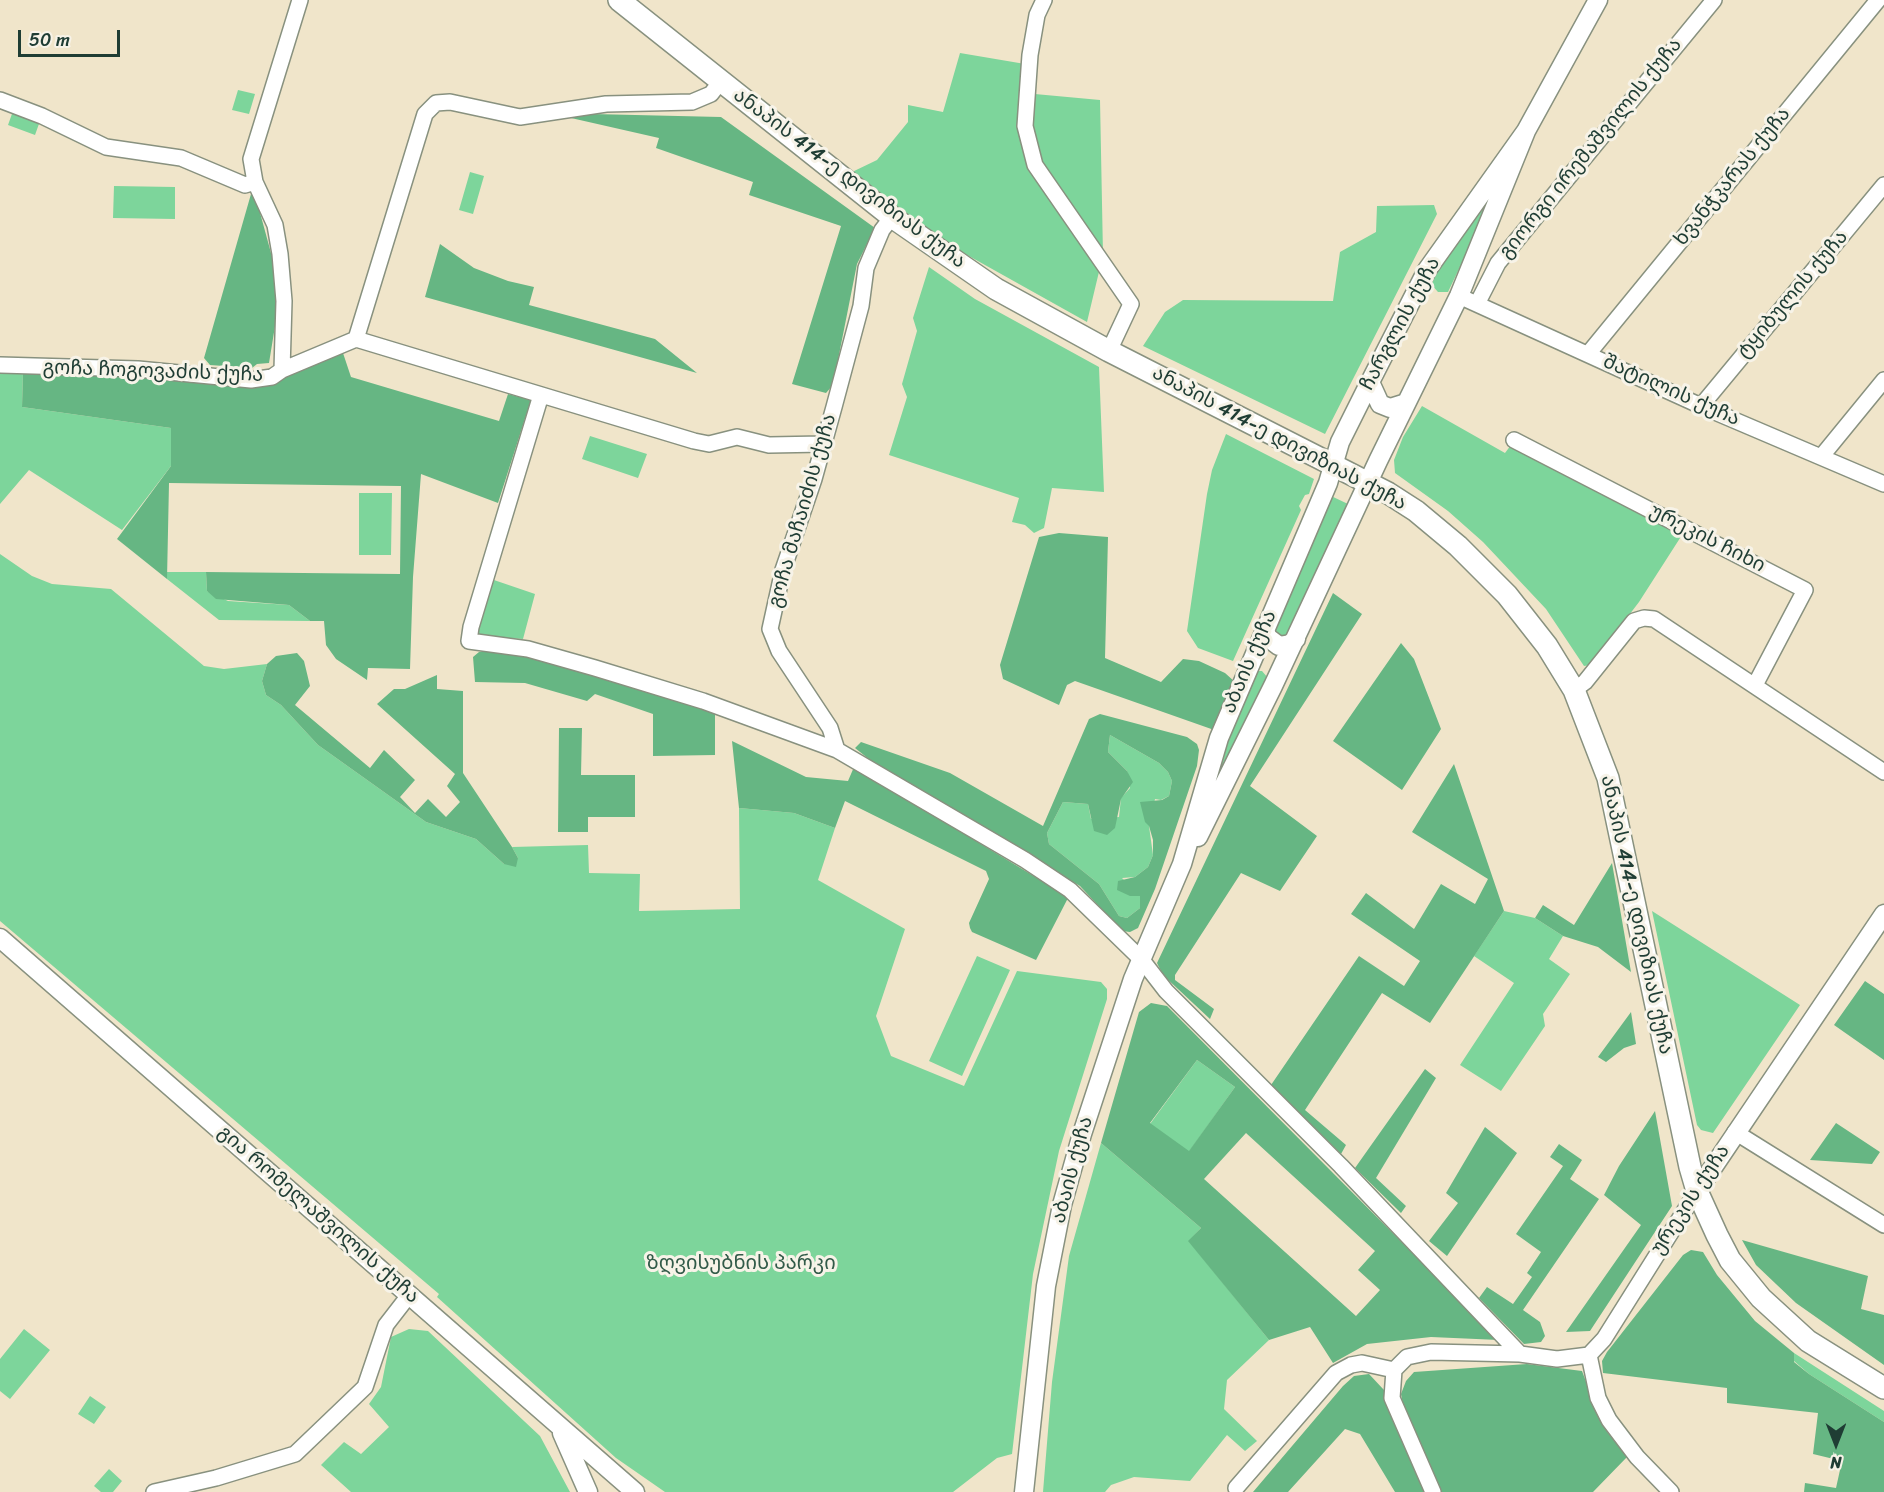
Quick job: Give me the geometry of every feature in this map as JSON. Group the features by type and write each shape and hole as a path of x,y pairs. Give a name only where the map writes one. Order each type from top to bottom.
{"main road":[{"name":"ანაპის 414-ე დივიზიას ქუჩა","path":"619,0 892,217 996,289 1108,351 1368,483 1416,511 1493,579 1532,624 1574,690 1600,753 1616,806 1682,1132 1697,1191 1730,1260 1761,1298 1808,1341 1884,1388"}],"street":[{"name":"გოჩა ჩოგოვაძის ქუჩა","path":"0,365 138,369 251,380 272,377 282,370 284,301 280,254 275,225 255,182 251,159 258,130 300,0"},
{"path":"1044,0 1037,15 1030,55 1025,126 1035,165 1131,304 1108,351"},
{"name":"ჩარგლის ქუჩა","path":"1333,465 1340,442 1427,270 1526,131 1599,0"},
{"name":"გიორგი ირემაშვილის ქუჩა","path":"1477,304 1498,263 1714,0"},
{"name":"ხვანჭკარას ქუჩა","path":"1588,354 1878,0"},
{"path":"356,339 425,114 436,103 450,102 520,117 606,104 692,102 711,94 721,81"},
{"path":"0,100 42,116 106,147 181,158 245,185 255,182"},
{"name":"ჩარგლის ქუჩა","path":"1368,483 1459,296 1526,131"},
{"name":"ტყიბულის ქუჩა","path":"1701,406 1884,185"},
{"name":"გოჩა მაჩაიძის ქუჩა","path":"837,750 830,728 779,651 770,629 783,570 824,444 861,306 866,268 882,230 892,217"},
{"name":"შატილის ქუჩა","path":"1459,296 1701,406 1884,484"},
{"path":"282,370 356,339 709,444 737,437 769,445 824,444"},
{"path":"1821,458 1884,380"},
{"path":"1370,382 1380,404 1390,408 1406,404"},
{"path":"541,395 471,627 469,641 528,649 605,671 704,701 837,750 1025,860 1071,890 1142,960 1166,991 1341,1166 1520,1354"},
{"name":"ურეკის ჩიხი","path":"1514,440 1805,590 1755,685"},
{"name":"აბაის ქუჩა","path":"1024,1492 1046,1286 1062,1205 1106,1058 1142,960 1182,864 1218,738 1333,465"},
{"name":"აბაის ქუჩა","path":"1182,864 1274,687 1368,483"},
{"path":"1574,690 1585,682 1634,621 1644,618 1654,619 1884,772"},
{"path":"1265,627 1267,637 1279,646 1290,644 1296,639"},
{"path":"1245,673 1255,665 1266,666 1271,671 1274,687"},
{"name":"ურეკის ქუჩა","path":"1589,1355 1604,1339 1697,1191 1884,914"},
{"name":"გია რომელაშვილის ქუჩა","path":"0,938 411,1294 635,1492"},
{"path":"1736,1132 1884,1225"},
{"path":"154,1492 216,1478 295,1454 365,1387 386,1325 411,1294"},
{"path":"1433,1492 1392,1398 1394,1370 1407,1358 1431,1352 1520,1354 1557,1359 1589,1355 1598,1398 1609,1420 1637,1457 1671,1492"},
{"path":"1236,1488 1336,1373 1351,1365 1362,1363 1394,1370"},
{"path":"560,1428 588,1492"}],"green space":[{"path":"960,53 1025,64 1024,93 1100,100 1103,255 1087,322 917,227 850,173 877,160 908,122 908,105 943,112"},
{"path":"238,90 255,94 249,114 232,110"},
{"path":"13,111 40,121 35,135 8,125"},
{"path":"549,113 721,117 875,228 857,264 833,385 826,393 792,384 841,226 749,195 753,182 656,148 659,138"},
{"path":"1509,164 1448,292 1438,292 1430,283 1431,277"},
{"path":"470,172 484,176 473,214 459,210"},
{"path":"114,186 175,187 175,219 113,218"},
{"path":"251,194 256,198 274,264 276,320 269,363 257,364 252,368 210,365 204,358"},
{"path":"1434,205 1437,214 1325,434 1143,346 1165,312 1183,300 1333,301 1340,252 1376,232 1377,206"},
{"path":"440,244 474,268 508,281 534,287 529,305 655,339 697,373 425,297"},
{"path":"929,267 975,299 1099,367 1104,492 1052,488 1044,528 1034,533 1025,525 1012,522 1019,498 889,455 907,397 902,384 917,331 913,318"},
{"path":"343,353 351,377 499,421 508,394 531,400 498,503 421,474 413,577 410,669 368,668 367,680 336,659 326,645 324,621 310,621 289,605 216,599 207,591 206,572 400,574 401,486 169,483 167,579 117,539 171,466 171,428 22,407 23,372 271,381"},
{"path":"0,372 23,372 22,407 171,428 171,466 122,530 29,470 0,504"},
{"path":"1422,406 1505,453 1511,445 1682,535 1639,602 1591,665 1584,666 1546,609 1483,542 1448,511 1395,473 1394,460 1403,437"},
{"path":"1226,434 1314,479 1309,494 1305,495 1299,506 1301,510 1233,661 1198,648 1187,631 1207,494 1212,470"},
{"path":"590,436 647,454 638,478 582,459"},
{"path":"359,493 392,493 391,555 359,555"},
{"path":"1329,495 1348,504 1286,639 1271,632"},
{"path":"1059,533 1108,537 1105,658 1161,682 1183,659 1199,661 1225,673 1235,682 1217,731 1075,681 1067,685 1059,705 1003,679 1000,665 1039,537"},
{"name":"ზღვისუბნის პარკი","path":"0,554 32,576 52,584 111,589 204,666 224,669 267,664 262,681 266,695 281,705 318,745 426,822 476,839 504,864 518,858 512,847 588,845 589,873 640,874 639,911 740,909 739,808 794,813 835,828 818,880 905,929 876,1016 891,1056 964,1086 1017,971 1101,982 1107,989 1107,999 1059,1151 1033,1274 1012,1454 997,1458 953,1492 665,1492 616,1458 437,1297 439,1294 0,921"},
{"path":"167,572 206,572 207,591 228,601 289,605 310,621 219,620 167,579"},
{"path":"491,579 535,594 523,639 478,636 476,632"},
{"path":"1333,593 1362,614 1250,786 1317,836 1280,891 1241,873 1175,975 1175,980 1214,1009 1210,1019 1163,975 1157,963"},
{"path":"1401,643 1414,659 1441,729 1402,790 1333,741"},
{"path":"492,650 538,658 715,712 715,755 653,756 653,714 595,694 587,701 525,683 475,682 473,657 479,652"},
{"path":"297,653 304,661 310,686 295,705 370,768 384,750 415,780 400,797 415,813 428,799 446,817 460,802 447,786 455,774 377,704 394,689 405,689 437,675 437,689 463,691 463,773 512,847 518,858 516,867 504,864 476,839 426,822 318,745 281,705 266,695 262,681 267,664 276,656"},
{"path":"1253,671 1262,671 1268,678 1210,800 1205,799"},
{"path":"1100,714 1187,737 1197,744 1199,750 1197,766 1155,889 1138,928 1130,932 1122,931 1080,886 875,764 855,748 861,742 950,773 1043,826 1089,719","holes":["1110,735 1159,763 1168,772 1172,781 1169,796 1162,800 1140,802 1153,840 1153,855 1148,867 1135,877 1118,881 1117,890 1130,896 1140,896 1140,908 1127,918 1119,916 1099,884 1049,844 1047,833 1063,802 1088,804 1094,831 1107,835 1115,828 1121,799 1133,782 1127,771 1108,752"]},
{"path":"559,728 582,728 581,775 635,775 635,817 588,817 588,832 558,832"},
{"path":"1110,735 1159,763 1168,772 1172,781 1169,796 1161,800 1155,799 1149,826 1153,855 1148,867 1135,877 1122,878 1140,896 1140,908 1127,918 1119,916 1099,884 1049,844 1047,833 1063,802 1088,804 1091,819 1119,817 1121,798 1130,788 1127,771 1108,752"},
{"path":"732,741 806,777 848,781 854,767 1065,895 1068,898 1036,960 972,932 969,923 989,879 986,871 845,801 835,828 794,813 739,808"},
{"path":"1454,764 1504,911 1430,1023 1382,993 1305,1110 1346,1145 1341,1154 1271,1085 1359,956 1404,986 1420,961 1351,914 1366,893 1414,929 1441,884 1475,904 1488,879 1412,832"},
{"path":"1612,863 1631,972 1598,947 1563,936 1535,918 1543,905 1574,925"},
{"path":"1504,911 1535,918 1563,936 1549,959 1570,974 1543,1014 1545,1026 1501,1091 1460,1065 1514,983 1474,956"},
{"path":"1652,911 1800,1005 1713,1133 1701,1130 1697,1125"},
{"path":"977,956 1010,970 962,1076 929,1061"},
{"path":"1865,981 1884,994 1884,1060 1834,1025"},
{"path":"1151,1003 1167,1006 1499,1340 1431,1337 1367,1344 1333,1363 1310,1327 1269,1340 1188,1241 1201,1228 1101,1143 1139,1012","holes":["1197,1060 1235,1087 1189,1151 1150,1123","1246,1133 1375,1251 1358,1270 1380,1290 1356,1316 1204,1179"]},
{"path":"1631,1012 1636,1044 1624,1048 1606,1062 1598,1057"},
{"path":"1197,1060 1235,1087 1189,1152 1150,1124"},
{"path":"1425,1069 1436,1078 1376,1178 1406,1206 1401,1213 1355,1168"},
{"path":"1655,1111 1672,1206 1590,1331 1566,1332 1641,1225 1604,1195 1619,1166"},
{"path":"1836,1123 1880,1152 1872,1164 1810,1160"},
{"path":"1485,1127 1517,1153 1447,1256 1429,1241 1458,1203 1446,1193"},
{"path":"1101,1143 1201,1228 1189,1241 1269,1340 1227,1380 1224,1409 1257,1441 1245,1451 1227,1435 1190,1481 1134,1477 1111,1485 1105,1492 1043,1492 1052,1382 1069,1256"},
{"path":"1559,1144 1582,1160 1570,1179 1599,1199 1523,1310 1540,1322 1545,1336 1541,1342 1524,1344 1479,1298 1487,1287 1513,1304 1532,1277 1527,1273 1541,1252 1516,1234 1563,1166 1550,1157"},
{"path":"1742,1240 1868,1276 1861,1309 1884,1315 1884,1365 1796,1303 1756,1265"},
{"path":"1691,1250 1703,1252 1717,1275 1755,1321 1794,1353 1794,1362 1884,1422 1884,1492 1804,1492 1805,1483 1836,1488 1842,1461 1813,1454 1818,1413 1727,1403 1727,1388 1603,1373 1602,1361 1607,1352 1683,1255"},
{"path":"24,1329 50,1350 10,1399 0,1391 0,1359"},
{"path":"409,1329 428,1331 540,1436 570,1492 351,1492 321,1465 344,1442 361,1454 389,1427 369,1404 381,1387 391,1337"},
{"path":"1794,1353 1884,1411 1884,1422 1809,1374 1794,1361"},
{"path":"1527,1364 1582,1371 1608,1433 1627,1457 1593,1492 1440,1492 1404,1410 1401,1394 1406,1381 1414,1372"},
{"path":"1369,1374 1384,1390 1389,1410 1428,1492 1395,1492 1360,1434 1345,1429 1288,1492 1253,1492 1343,1386 1354,1376"},
{"path":"90,1396 106,1407 94,1424 78,1414"},
{"path":"109,1469 122,1481 113,1492 101,1492 94,1486"}]}
